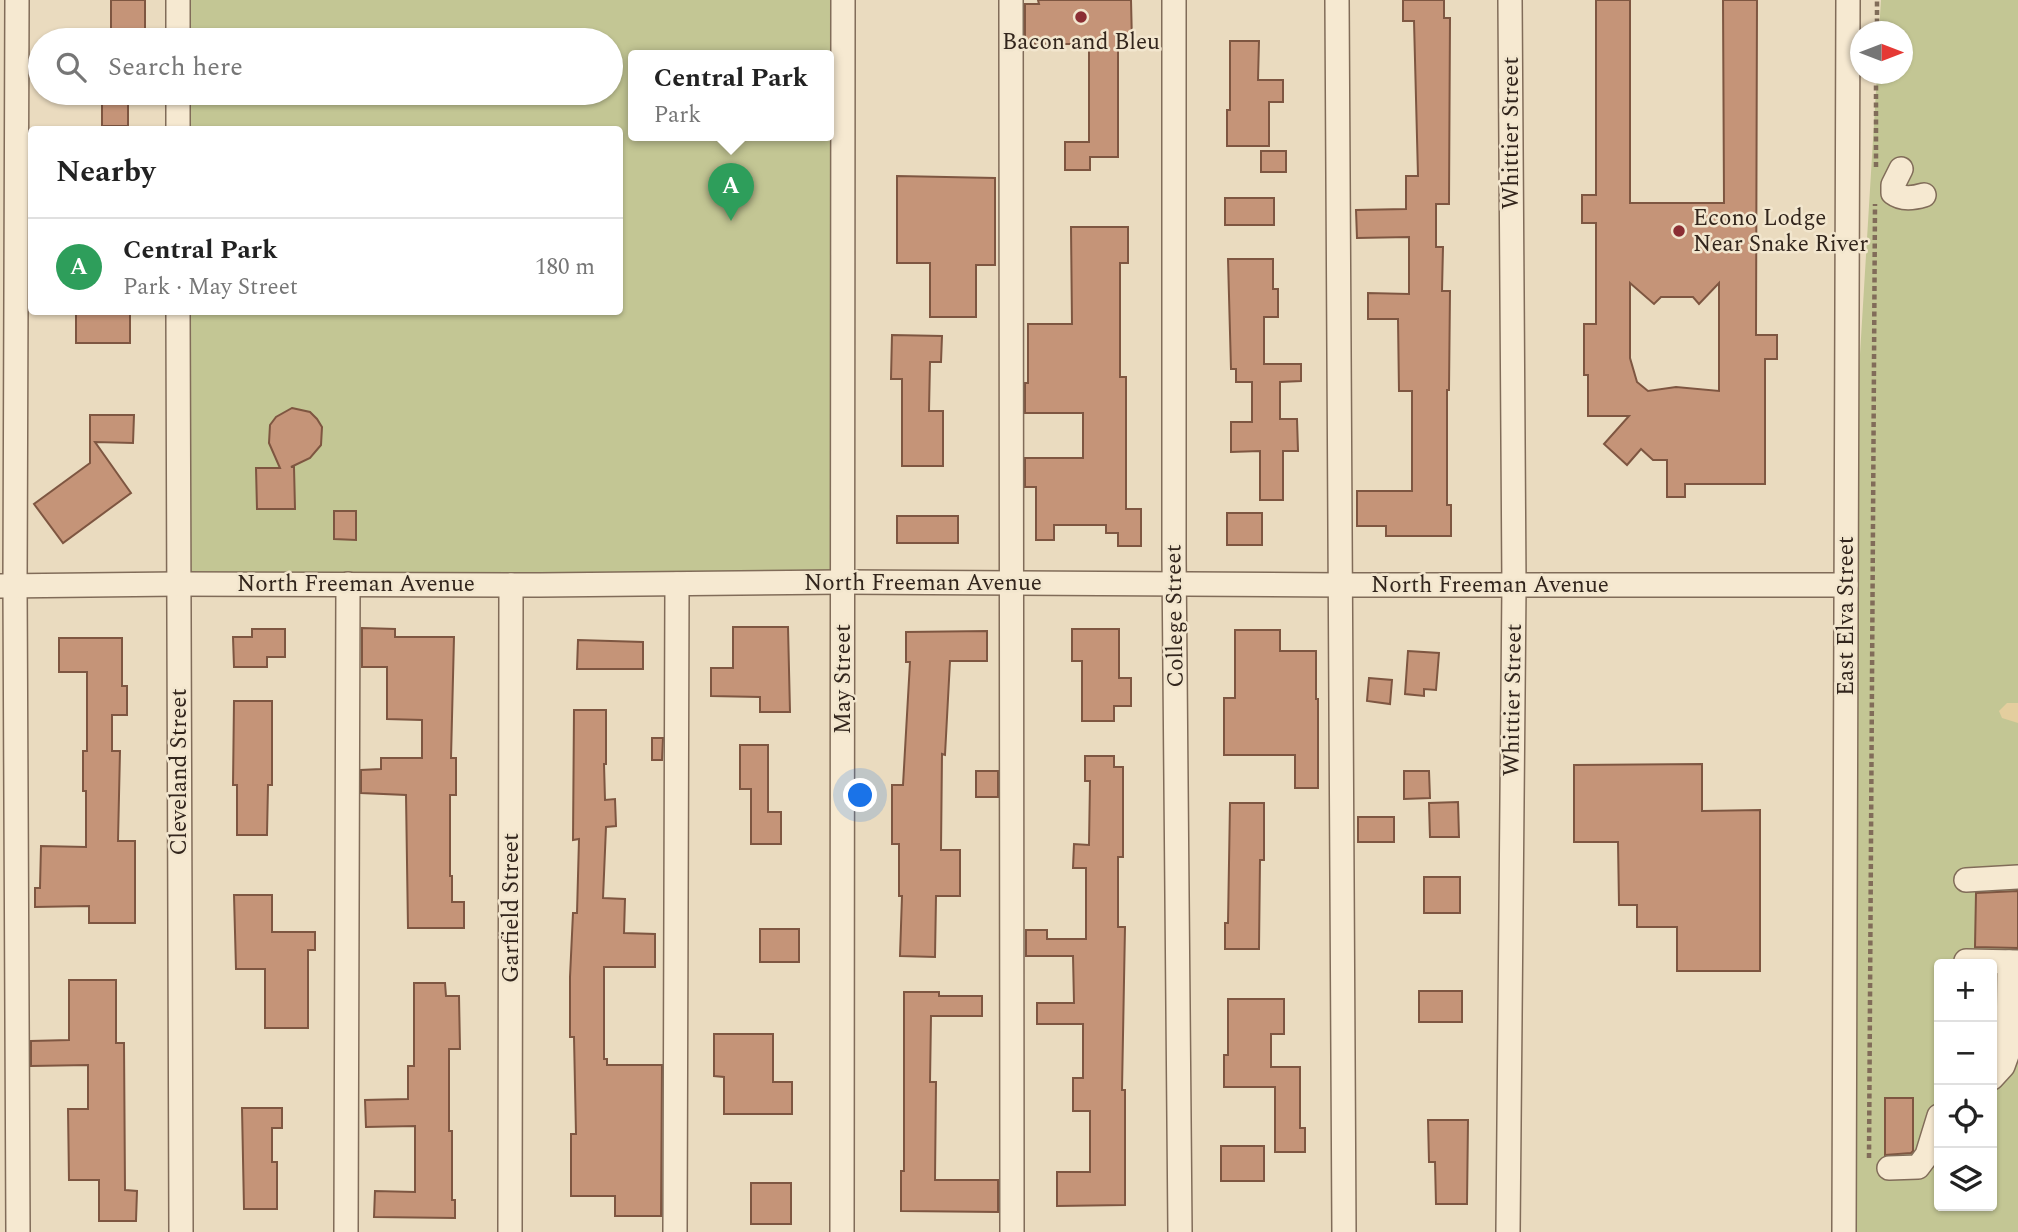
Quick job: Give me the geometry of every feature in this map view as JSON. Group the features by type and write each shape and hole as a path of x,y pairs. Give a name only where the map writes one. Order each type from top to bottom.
{"street":[{"path":"17,0 8,586 18,1232"},
{"path":"178,0 178,28"},
{"name":"May Street","path":"842,1232 843,0"},
{"path":"1011,0 1012,1232"},
{"name":"College Street","path":"1174,0 1174,584 1180,1232"},
{"path":"1337,0 1344,1232"},
{"name":"Whittier Street","path":"1508,1232 1514,586 1510,0"},
{"name":"East Elva Street","path":"1843,1232 1849,0"},
{"path":"178,105 178,126"},
{"path":"1901,169 1894,185 1894,193 1898,197 1914,198 1924,195"},
{"name":"Cleveland Street","path":"178,315 181,1232"},
{"name":"North Freeman Avenue","path":"8,586 178,583 512,585 843,582 1846,585"},
{"path":"346,1232 348,584"},
{"path":"675,1232 677,584"},
{"name":"Garfield Street","path":"510,1232 512,585"},
{"path":"1966,880 2018,877"},
{"path":"1997,1073 2003,1066 2008,1052 2013,962"},
{"path":"1889,1168 1918,1167 1927,1155 1934,1132"}],"path":[{"path":"1877,0 1877,21"},
{"path":"1875,171 1876,84"},
{"path":"1871,1101 1875,199"}],"green space":[{"path":"178,0 843,0 843,582 178,584 178,315 623,315 623,126 178,126 178,105 623,105 623,28 178,28"},
{"path":"1881,0 2018,0 2018,1232 1844,1232 1846,585 1876,84 1913,84 1913,21 1880,21"}],"sand":[{"path":"2007,703 2018,703 2018,723 2002,718 1999,711"}],"building":[{"path":"111,0 145,0 145,28 111,28"},
{"path":"1038,0 1131,0 1132,43 1118,43 1118,157 1090,157 1090,170 1065,170 1065,142 1089,142 1089,44 1025,44 1025,4 1039,4"},
{"path":"1403,0 1444,0 1444,18 1450,18 1449,204 1436,204 1436,247 1443,247 1442,291 1450,291 1447,505 1451,505 1451,536 1386,536 1386,526 1357,526 1357,491 1412,491 1412,391 1399,391 1398,319 1368,319 1368,293 1409,294 1409,237 1357,238 1356,210 1406,209 1406,176 1418,176 1414,21 1403,21"},
{"path":"1596,0 1630,0 1630,203 1724,203 1723,0 1757,0 1756,335 1777,335 1777,359 1765,359 1765,484 1685,484 1685,497 1667,497 1667,460 1653,460 1641,449 1627,465 1604,444 1629,416 1588,416 1588,375 1584,375 1584,324 1596,324 1596,223 1582,223 1582,195 1596,195","holes":["1630,283 1654,304 1661,297 1693,297 1699,304 1719,283 1719,391 1676,387 1648,391 1637,382 1630,358"]},
{"path":"1230,41 1259,41 1258,80 1283,80 1283,102 1269,102 1269,146 1227,146"},
{"path":"102,105 128,105 128,126 102,126"},
{"path":"1261,151 1286,151 1286,172 1261,172"},
{"path":"897,176 995,178 995,265 976,265 976,317 930,317 930,263 897,263"},
{"path":"1225,198 1274,198 1274,225 1225,225"},
{"path":"1071,227 1128,227 1128,263 1120,263 1120,377 1126,377 1126,509 1141,509 1141,546 1118,546 1118,533 1106,533 1106,525 1054,525 1054,540 1036,540 1036,487 1025,487 1025,458 1083,458 1083,413 1025,413 1028,324 1072,324"},
{"path":"1228,259 1273,259 1273,289 1278,289 1278,317 1264,317 1264,364 1301,364 1301,381 1280,382 1280,419 1297,419 1298,451 1283,451 1283,500 1260,500 1260,451 1231,452 1231,422 1252,422 1252,382 1236,382 1236,369 1231,369"},
{"path":"76,315 130,315 130,343 76,343"},
{"path":"892,335 942,336 941,362 930,362 929,411 943,411 943,466 902,466 902,379 891,379"},
{"path":"292,408 310,412 317,419 322,427 321,445 310,458 291,467 294,467 295,509 257,509 256,468 280,468 269,443 270,425 276,417"},
{"path":"90,415 134,415 133,443 95,442 131,493 63,543 34,504 90,463"},
{"path":"334,511 356,511 356,540 334,539"},
{"path":"1227,513 1262,513 1262,545 1227,545"},
{"path":"897,516 958,516 958,543 897,543"},
{"path":"733,627 788,627 790,712 760,712 760,697 711,696 711,668 733,668"},
{"path":"362,628 395,629 395,637 454,637 451,758 456,758 456,795 450,795 450,876 452,902 464,902 464,928 408,928 406,795 361,793 361,770 381,769 381,758 422,758 422,720 387,719 387,667 362,667"},
{"path":"252,629 285,629 285,657 267,657 267,667 234,667 233,637 252,637"},
{"path":"1072,629 1119,629 1119,678 1131,678 1131,706 1114,706 1114,721 1082,721 1082,661 1072,661"},
{"path":"1235,630 1280,630 1280,651 1316,651 1318,788 1295,788 1295,755 1224,755 1224,698 1235,698"},
{"path":"987,631 987,661 950,661 945,755 942,754 941,850 960,850 960,896 936,896 935,957 900,956 902,896 899,896 899,844 892,844 892,785 903,785 910,662 906,662 906,632"},
{"path":"59,638 122,638 122,686 127,686 127,715 112,715 112,751 120,751 118,841 135,841 135,923 89,923 89,906 35,907 35,888 40,888 41,846 86,847 83,751 87,751 87,672 59,672"},
{"path":"578,640 643,642 643,669 577,669"},
{"path":"1408,651 1439,653 1436,690 1424,689 1424,696 1405,694"},
{"path":"1369,678 1392,680 1390,704 1367,701"},
{"path":"234,701 272,701 272,785 268,785 267,835 237,835 237,785 233,785"},
{"path":"574,710 606,710 605,800 615,799 616,826 606,827 603,898 625,899 624,933 655,934 655,967 604,967 604,1059 607,1059 607,1065 662,1065 661,1216 615,1216 615,1196 571,1196 571,1134 576,1134 574,1037 570,1037 570,977 573,913 577,913 579,839 573,840"},
{"path":"652,738 663,738 662,760 652,760"},
{"path":"740,745 768,745 768,812 781,812 781,844 751,844 751,789 740,789"},
{"path":"1085,756 1114,756 1114,767 1123,767 1123,857 1118,857 1118,927 1125,927 1122,1090 1125,1090 1125,1205 1057,1206 1057,1172 1090,1172 1090,1111 1073,1111 1073,1078 1083,1078 1083,1024 1037,1024 1037,1003 1074,1003 1073,956 1026,956 1026,930 1047,930 1047,939 1086,939 1086,868 1073,868 1074,844 1089,845 1090,781 1085,781"},
{"path":"1702,764 1702,811 1760,810 1760,971 1677,971 1677,927 1637,927 1637,905 1619,905 1618,842 1574,842 1574,765"},
{"path":"976,771 998,771 998,797 976,797"},
{"path":"1404,771 1429,771 1430,798 1404,799"},
{"path":"1458,802 1459,837 1430,837 1429,803"},
{"path":"1230,803 1264,803 1259,949 1225,949 1225,923 1228,923"},
{"path":"1358,817 1394,817 1394,842 1358,842"},
{"path":"1424,877 1460,877 1460,913 1424,913"},
{"path":"2018,891 2018,948 1975,947 1976,893"},
{"path":"234,895 272,895 272,932 315,932 315,950 308,950 308,1028 265,1028 265,969 236,969"},
{"path":"760,929 799,929 799,962 760,962"},
{"path":"69,980 116,980 116,1043 124,1043 125,1190 137,1191 136,1221 99,1221 99,1180 69,1180 68,1109 88,1109 88,1065 31,1066 31,1041 69,1040"},
{"path":"414,983 445,983 446,996 459,996 460,1049 449,1049 449,1131 452,1131 452,1200 455,1200 455,1218 374,1217 375,1191 415,1192 415,1126 366,1127 365,1100 408,1099 408,1066 414,1066"},
{"path":"1419,991 1462,991 1462,1022 1419,1022"},
{"path":"904,992 939,992 939,996 982,996 982,1016 931,1016 930,1082 936,1082 935,1180 998,1180 998,1212 901,1211 901,1171 904,1171"},
{"path":"1228,999 1284,999 1284,1034 1271,1034 1271,1067 1300,1067 1300,1128 1305,1128 1305,1152 1275,1152 1275,1087 1224,1087 1224,1055 1228,1055"},
{"path":"714,1034 773,1034 773,1082 792,1082 792,1114 724,1114 724,1077 714,1076"},
{"path":"1885,1098 1913,1098 1911,1153 1885,1155"},
{"path":"242,1108 282,1108 282,1128 272,1128 272,1162 277,1162 277,1209 244,1209"},
{"path":"1428,1120 1468,1120 1467,1204 1436,1204 1435,1162 1429,1162"},
{"path":"1221,1146 1264,1146 1264,1181 1221,1181"},
{"path":"751,1183 791,1183 791,1224 751,1224"}],"place":[{"name":"Bacon and Bleu","path":"1081,17"},
{"name":"Central Park","path":"731,221"},
{"name":"Econo Lodge Near Snake River","path":"1679,231"}]}
